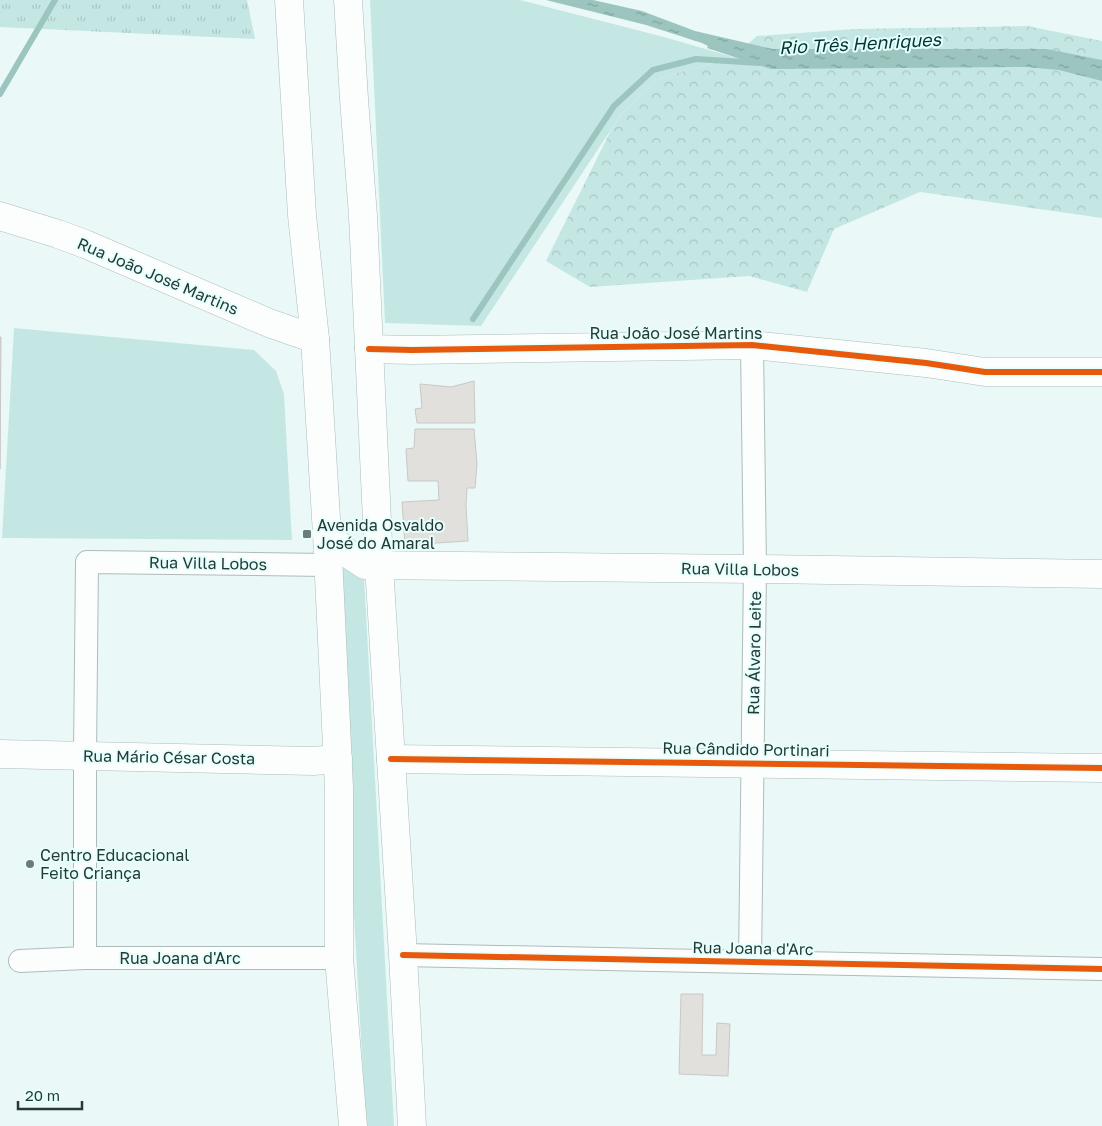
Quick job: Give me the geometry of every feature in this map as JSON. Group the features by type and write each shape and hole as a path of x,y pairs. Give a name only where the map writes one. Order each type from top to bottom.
{"main road":[{"path":"290,0 302,215 315,339 327,534 338,759 339,958 353,1126"},
{"path":"334,0 352,72"},
{"path":"348,0 363,216 378,566 412,1126"},
{"name":"Rua João José Martins","path":"0,216 85,244 269,323 315,339"},
{"name":"Rua João José Martins","path":"368,348 412,350 752,345 926,363 985,372 1102,372"},
{"name":"Rua Villa Lobos","path":"327,534 347,553 365,565 378,566 1102,574"},
{"name":"Rua Mário César Costa","path":"0,754 338,759"},
{"name":"Rua Cândido Portinari","path":"391,759 1102,768"}],"street":[{"name":"Rua Álvaro Leite","path":"750,962 755,569 752,345"},
{"name":"Rua Villa Lobos","path":"85,756 87,562 328,565"},
{"path":"85,756 85,958"},
{"name":"Rua Joana d'Arc","path":"403,955 1102,968"},
{"name":"Rua Joana d'Arc","path":"20,961 85,958 339,958"}],"green space":[{"path":"0,0 247,0 255,39 0,27"},
{"path":"370,0 520,0 733,57 660,78 622,113 481,326 385,323"},
{"path":"1027,26 1102,41 1102,218 920,192 834,229 807,292 749,276 590,287 546,261 611,130 622,113 660,78 733,57 757,36 855,29"},
{"path":"14,328 254,350 276,371 284,394 292,540 2,538"},
{"path":"333,548 364,577 394,1126 366,1126"}],"water":[{"path":"546,0 593,0 642,11 695,31 773,49 1047,49 1102,60 1102,81 1059,70 1026,67 771,69 707,48 708,46 702,43 646,25"}],"building":[{"path":"0,337 1,337 0,469"},
{"path":"474,381 475,423 417,423 415,409 422,408 420,384 451,387"},
{"path":"415,429 474,429 477,464 475,488 467,488 468,541 405,545 402,502 439,500 438,481 408,481 406,449 414,448"},
{"path":"681,994 703,994 702,1055 716,1055 717,1023 730,1024 728,1076 679,1074"}],"waterway":[{"path":"0,94 55,0"},
{"path":"473,319 614,106 653,70 696,59 759,63"}],"cycle path":[{"path":"369,349 752,345 926,363 985,372 1102,372"},
{"path":"391,759 1102,768"},
{"path":"403,955 1102,969"}],"place":[{"name":"Avenida Osvaldo José do Amaral","path":"307,534"},
{"name":"Centro Educacional Feito Criança","path":"30,864"}],"water label":[{"name":"Rio Três Henriques","path":"860,44"}]}
